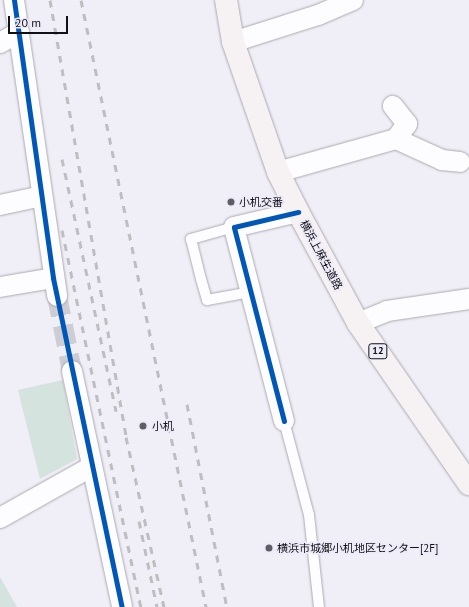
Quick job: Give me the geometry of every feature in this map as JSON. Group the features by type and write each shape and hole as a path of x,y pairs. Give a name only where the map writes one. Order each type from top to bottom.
{"main road":[{"name":"横浜上麻生道路","path":"226,0 234,42 278,172 298,212 358,323 469,484"}],"street":[{"path":"0,287 55,287 14,0"},
{"path":"234,42 318,15 352,0"},
{"path":"0,42 19,32"},
{"path":"278,172 396,139 407,124 393,106"},
{"path":"396,139 442,160 460,162"},
{"path":"0,205 42,196"},
{"path":"284,420 234,227 298,212"},
{"path":"358,323 387,311 469,299"},
{"path":"72,371 91,467 122,607"},
{"path":"0,518 91,467"}],"lane":[{"path":"234,227 191,239 200,280 207,300 251,292"},
{"path":"284,420 309,515 319,607"}],"shaded area":[{"path":"63,380 77,459 40,479 18,390"},
{"path":"0,577 17,607 0,607"}],"tunnel":[{"path":"57,296 72,371"}],"railway":[{"path":"50,0 126,437 164,607"},
{"path":"81,0 206,607"},
{"path":"62,159 116,411"},
{"path":"62,230 141,607"},
{"path":"187,404 227,607"},
{"path":"139,521 157,607"}],"cycle path":[{"path":"14,0 53,278 122,607"},
{"path":"284,421 234,227 298,212"}],"place":[{"name":"小机交番","path":"231,202"},
{"name":"小机","path":"143,426"},
{"name":"横浜市城郷小机地区センター[2F]","path":"269,548"}]}
